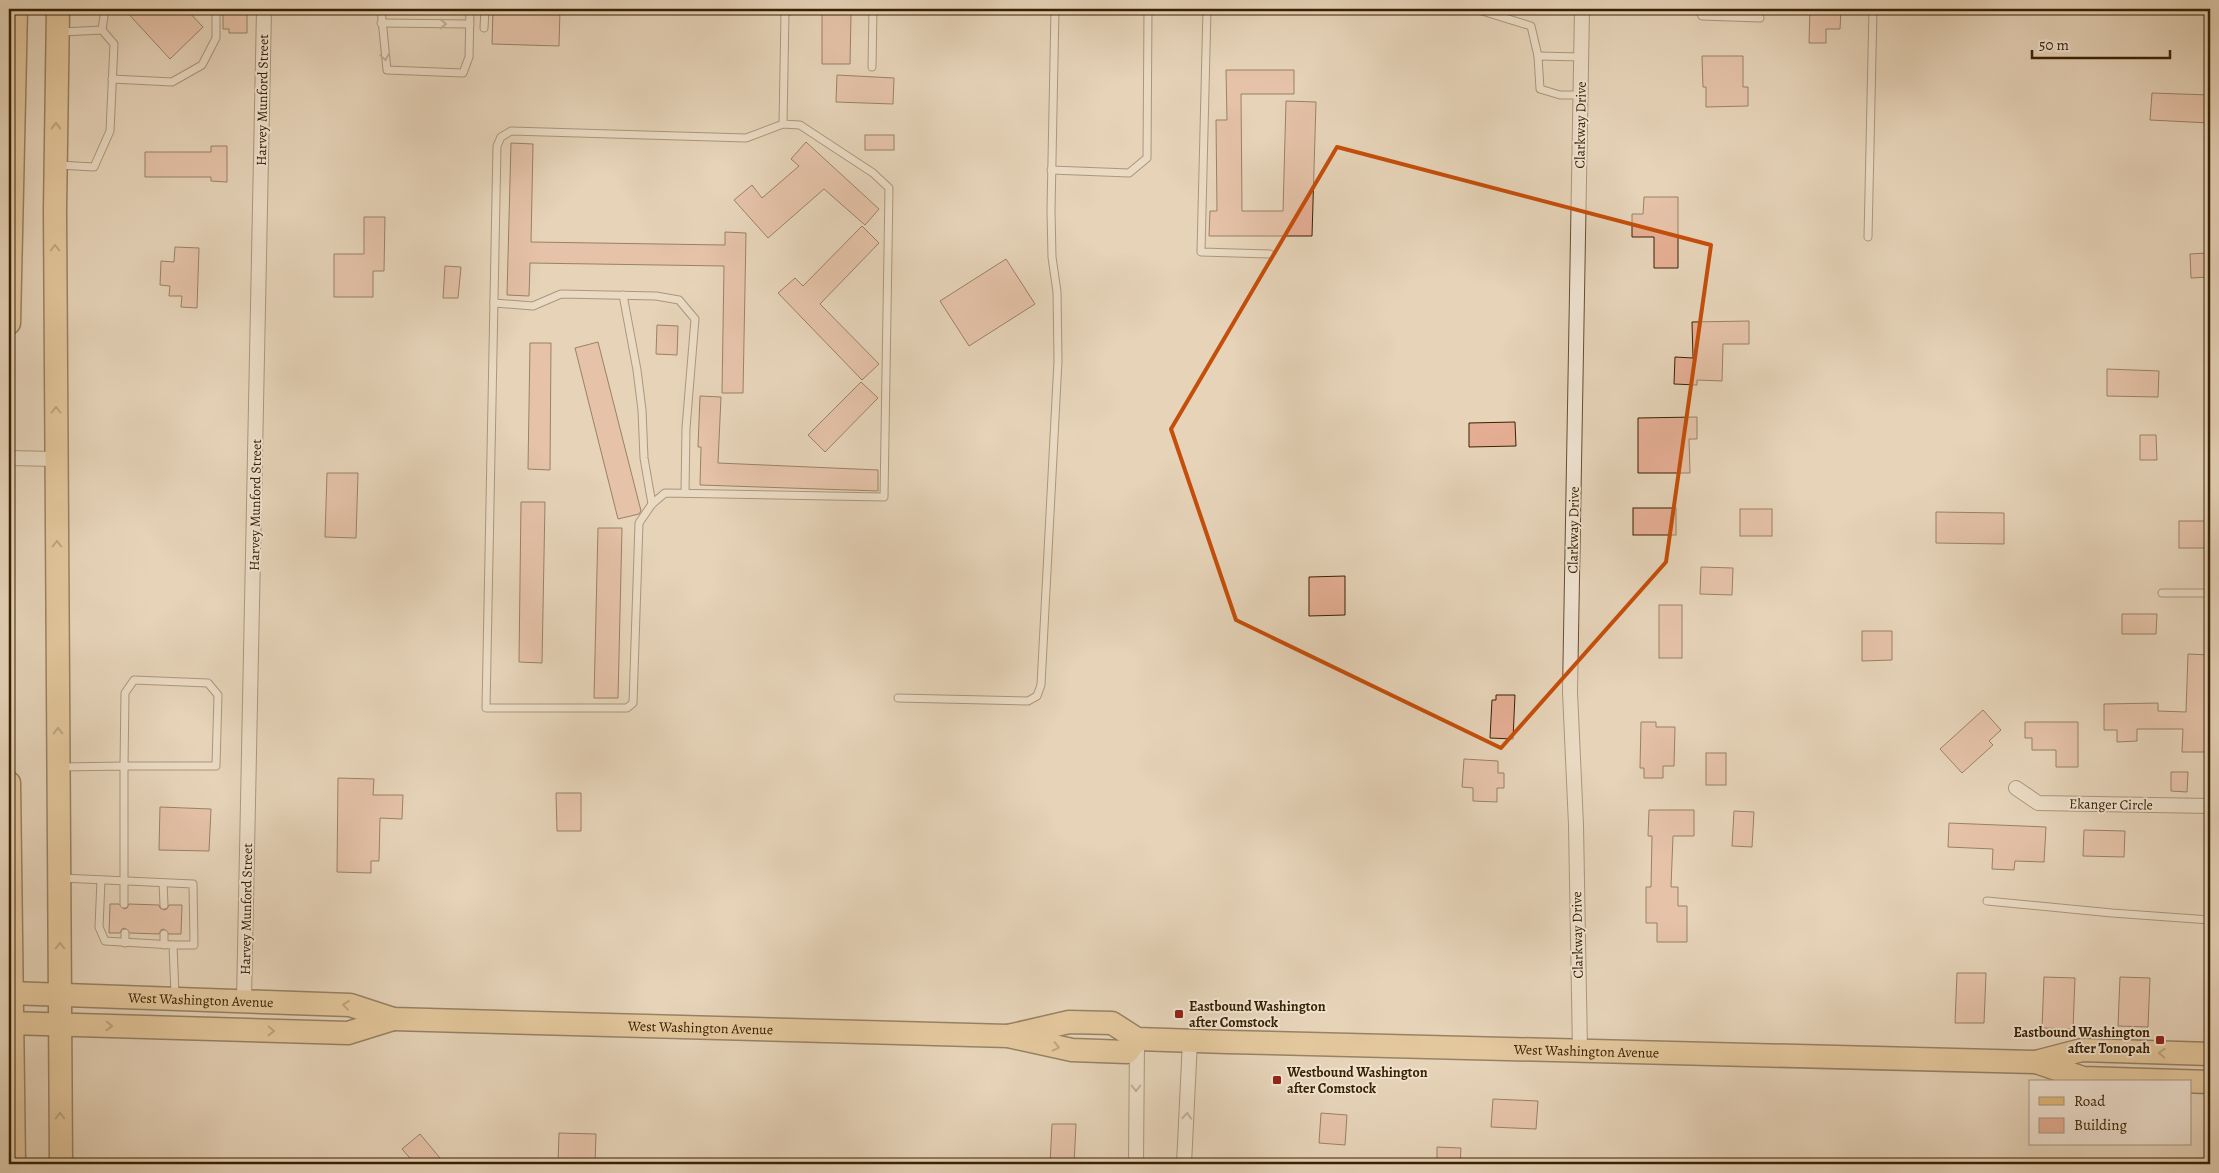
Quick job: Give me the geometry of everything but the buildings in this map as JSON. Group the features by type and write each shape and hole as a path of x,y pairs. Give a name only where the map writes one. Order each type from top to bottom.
{"main road":[{"path":"9,323 11,130 16,9"},
{"path":"58,9 55,165 61,1164"},
{"path":"9,783 12,1146"},
{"name":"West Washington Avenue","path":"11,993 350,1004 393,1019 1008,1036 1069,1022 1112,1023 1137,1039 2036,1062 2082,1050 2210,1054"},
{"name":"West Washington Avenue","path":"11,1023 348,1032 393,1019"},
{"name":"West Washington Avenue","path":"2036,1062 2083,1078 2146,1080"},
{"name":"West Washington Avenue","path":"2192,1081 2210,1082"}],"street":[{"name":"Harvey Munford Street","path":"244,1000 264,9"},
{"name":"Clarkway Drive","path":"1580,1051 1576,825 1570,692 1582,9"},
{"path":"9,458 56,459"},
{"name":"Ekanger Circle","path":"2016,788 2038,803 2210,806"},
{"path":"1136,1164 1137,1039"},
{"path":"1184,1164 1190,1040"}],"lane":[{"path":"55,165 94,167 110,131 114,44 102,30 105,9"},
{"path":"112,79 172,82 202,64 216,38 216,9"},
{"path":"380,9 387,70 463,73 469,57 470,9"},
{"path":"484,28 485,9"},
{"path":"778,9 785,13"},
{"path":"785,13 794,9"},
{"path":"872,67 873,9"},
{"path":"898,698 1028,701 1037,696 1041,685 1058,361 1057,292 1052,248 1055,9"},
{"path":"1052,170 1128,173 1147,158 1148,9"},
{"path":"1207,9 1201,252 1270,254"},
{"path":"1480,9 1531,26 1538,56 1540,89 1560,95 1580,95"},
{"path":"1699,9 1702,16 1760,18"},
{"path":"1868,236 1873,9"},
{"path":"784,124 785,13"},
{"path":"381,24 470,24"},
{"path":"58,32 102,30"},
{"path":"1538,56 1581,57"},
{"path":"784,124 800,125 873,174 889,188 884,497 665,492 652,504 639,523 633,703 627,708 486,708 494,303 498,146 501,137 511,131 746,138 784,124"},
{"path":"494,303 533,306 561,294 623,295 679,300 695,319 686,428 685,493"},
{"path":"623,295 637,370 642,410 644,458 652,504"},
{"path":"2162,593 2210,593"},
{"path":"58,768 124,766 216,766 218,695 208,683 134,680 125,693 124,766 125,881 124,904"},
{"path":"59,878 193,884 194,944 164,945 104,942 99,927 101,880"},
{"path":"163,883 164,905"},
{"path":"1987,901 2210,920"},
{"path":"125,933 125,943"},
{"path":"164,934 164,945"},
{"path":"173,945 175,998"}],"highlighted area":[{"path":"1337,147 1711,245 1666,562 1501,748 1236,620 1171,429"}],"place":[{"name":"Eastbound Washington after Comstock","path":"1179,1014"},
{"name":"Eastbound Washington after Tonopah","path":"2160,1040"},
{"name":"Westbound Washington after Comstock","path":"1277,1080"}]}
